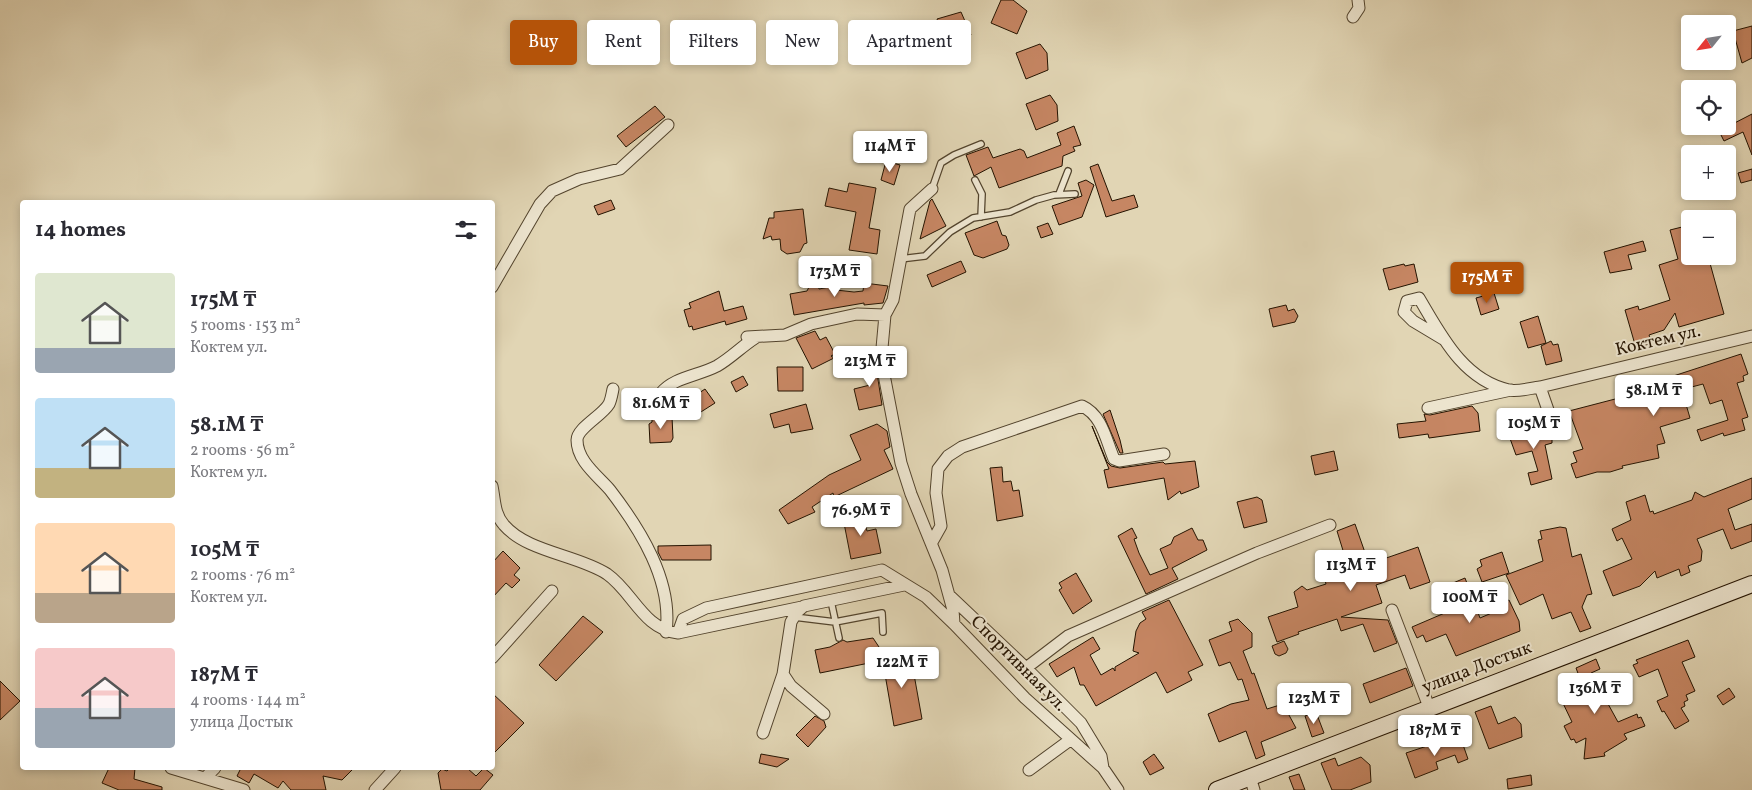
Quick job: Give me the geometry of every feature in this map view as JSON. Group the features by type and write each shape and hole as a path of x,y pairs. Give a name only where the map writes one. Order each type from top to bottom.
{"main road":[{"name":"улица Достык","path":"1217,790 1252,784 1429,707 1752,584"}],"street":[{"path":"1353,17 1359,8 1358,0"},
{"path":"495,282 540,204 552,191 579,179 620,169 668,125"},
{"path":"932,189 910,209 893,300 885,315 880,359 901,463 911,494 932,542 950,596 954,624"},
{"path":"661,393 668,384 715,367 733,356 751,338 785,335 811,324 857,314 885,315"},
{"name":"Коктем ул.","path":"1444,339 1463,364 1489,383 1511,390 1540,387 1752,336"},
{"path":"1540,387 1556,433"},
{"path":"613,390 608,404 596,419 580,431 577,438 578,446 594,474 609,489 643,539 653,559 668,615 666,632"},
{"path":"1428,408 1511,390"},
{"path":"932,542 942,526 936,492 938,469 948,456 962,448 1082,406 1091,410 1098,417 1114,459 1119,461 1164,454"},
{"path":"495,508 504,525 512,532 536,545 581,562 606,574 653,625 666,632 678,633 708,625 905,586"},
{"path":"1026,668 1068,636 1256,553 1330,525"},
{"name":"Спортивная ул.","path":"678,633 683,619 706,608 882,570 894,576 905,586 926,597 1070,740 1103,768 1118,790"},
{"path":"495,655 552,591"},
{"name":"Спортивная ул.","path":"950,596 1081,723 1100,756 1103,768"},
{"path":"763,733 783,674 791,622 797,612 804,606"},
{"path":"1392,610 1429,707"},
{"path":"783,674 791,686 824,714"},
{"path":"1029,770 1070,740"},
{"path":"178,770 244,790"},
{"path":"205,778 213,770"},
{"path":"375,790 393,770"}],"lane":[{"path":"932,189 941,163 954,155 981,144"},
{"path":"1059,194 1068,171"},
{"path":"975,180 982,194 981,217"},
{"path":"900,258 925,256 950,232 973,218 1010,212 1036,200 1059,194 1075,194"},
{"path":"831,601 839,638"},
{"path":"794,617 835,622 882,613 883,632"}],"building":[{"path":"1001,0 1013,0 1027,11 1017,34 991,23"},
{"path":"961,12 964,20 937,20"},
{"path":"1752,26 1752,58 1742,63 1736,42 1736,30"},
{"path":"1040,44 1047,53 1048,70 1026,79 1016,53"},
{"path":"1050,95 1057,105 1058,121 1036,130 1026,104"},
{"path":"655,106 665,117 626,147 617,136"},
{"path":"1752,114 1752,155 1743,132 1724,141 1721,135 1736,135 1736,122"},
{"path":"1074,126 1081,145 1073,147 1075,151 1063,156 1062,166 999,188 991,167 974,176 966,155 988,147 993,158 1020,149 1024,151 1027,158 1061,145 1057,133"},
{"path":"899,133 910,135 907,149 896,147"},
{"path":"886,161 900,165 894,185 881,180"},
{"path":"1098,164 1112,201 1134,195 1138,207 1106,217 1090,167"},
{"path":"1752,169 1752,180 1741,183 1738,173"},
{"path":"1086,180 1094,185 1082,217 1059,225 1052,206 1082,196 1078,183"},
{"path":"849,183 876,188 869,228 880,230 877,254 849,250 856,212 825,206 829,188 847,192"},
{"path":"932,199 946,226 920,239 930,201"},
{"path":"611,200 615,209 598,215 594,206"},
{"path":"803,209 807,243 804,244 800,252 787,254 781,250 780,239 772,240 771,236 763,239 769,218 774,218 774,212"},
{"path":"997,221 1002,235 1006,236 1009,245 1007,249 983,258 974,255 965,233"},
{"path":"1048,223 1053,234 1041,238 1037,227"},
{"path":"1681,227 1681,265 1710,265 1724,314 1679,327 1675,313 1664,330 1649,335 1652,343 1636,348 1625,310 1638,306 1639,310 1670,300 1659,265 1678,259 1670,230"},
{"path":"1643,241 1646,251 1628,255 1632,269 1610,273 1604,252"},
{"path":"961,261 966,272 932,287 927,275"},
{"path":"1404,264 1405,266 1414,264 1418,282 1389,290 1383,269"},
{"path":"818,283 819,289 835,286 836,290 854,292 863,291 864,283 888,286 883,303 864,305 864,303 794,315 790,294 807,291 810,285"},
{"path":"719,291 724,311 743,306 747,319 726,325 725,321 693,330 692,326 689,327 684,310 691,308 689,303"},
{"path":"1494,293 1499,309 1481,315 1476,298"},
{"path":"1286,305 1288,311 1294,309 1298,316 1295,322 1273,327 1269,309"},
{"path":"1538,316 1546,343 1528,348 1520,322"},
{"path":"815,331 820,340 826,337 835,354 831,356 834,358 812,369 796,338"},
{"path":"1551,341 1553,345 1558,344 1562,361 1546,365 1541,346"},
{"path":"874,354 882,405 859,410 854,389 870,385 865,356"},
{"path":"1741,354 1748,374 1743,376 1744,381 1737,383 1748,417 1742,419 1745,430 1724,436 1723,433 1701,441 1697,430 1728,420 1722,400 1710,404 1703,384 1684,389 1685,393 1683,394 1690,418 1660,427 1665,443 1657,445 1659,458 1622,466 1623,468 1610,472 1597,472 1576,478 1571,464 1577,462 1573,452 1583,449 1569,411 1619,398 1618,394"},
{"path":"777,367 803,367 803,391 778,391"},
{"path":"743,376 748,385 736,392 731,382"},
{"path":"705,389 715,403 693,417 684,403"},
{"path":"806,404 813,429 791,433 789,424 774,428 770,414"},
{"path":"1472,406 1478,413 1480,431 1429,438 1428,434 1399,438 1397,424 1426,421 1424,414 1430,415"},
{"path":"1110,410 1123,453 1120,453 1103,414"},
{"path":"672,417 673,438 671,442 650,443 649,424 652,422 652,419"},
{"path":"1545,423 1552,439 1552,443 1545,445 1552,479 1531,485 1528,473 1538,471 1532,451 1516,455 1508,433"},
{"path":"877,424 887,431 890,447 884,450 893,469 834,497 833,493 812,507 815,512 788,524 779,510 829,475 861,460 850,435"},
{"path":"1092,426 1107,462 1111,466 1120,468 1163,462 1165,464 1195,461 1199,487 1181,494 1180,491 1168,500 1164,478 1108,488 1104,470 1109,469"},
{"path":"1334,451 1338,470 1315,475 1311,456"},
{"path":"1002,467 1003,482 1011,481 1013,491 1019,490 1023,516 997,521 990,468"},
{"path":"1752,478 1752,499 1728,509 1735,530 1752,524 1752,541 1731,549 1723,529 1697,539 1702,551 1701,561 1688,566 1690,572 1681,576 1679,569 1657,578 1655,571 1640,586 1613,596 1603,571 1632,559 1622,538 1617,541 1612,529 1631,520 1626,502 1645,495 1650,512 1653,511 1654,514 1692,500 1695,492 1704,497"},
{"path":"1257,497 1262,500 1267,522 1244,528 1237,502"},
{"path":"862,512 867,531 876,529 881,553 851,559 843,518"},
{"path":"1355,524 1369,564 1418,547 1430,582 1410,589 1405,575 1376,585 1382,603 1341,617 1388,620 1397,643 1374,652 1363,624 1341,631 1337,619 1298,632 1299,634 1277,642 1268,617 1298,607 1294,592 1302,586 1307,590 1326,584 1322,569 1327,563 1345,557 1337,531"},
{"path":"1560,527 1566,528 1572,557 1581,554 1592,594 1587,595 1582,607 1591,628 1580,632 1571,612 1552,619 1543,594 1520,605 1506,575 1543,561 1538,540 1542,539 1540,531"},
{"path":"1132,528 1137,538 1134,539 1139,553 1150,575 1168,568 1160,549 1171,544 1174,537 1192,528 1198,540 1203,540 1207,550 1172,568 1178,579 1146,594 1118,536"},
{"path":"711,545 711,560 662,560 658,552 658,546"},
{"path":"503,551 520,568 514,575 520,580 512,588 506,583 495,595 495,560"},
{"path":"1502,552 1509,573 1482,582 1477,569 1482,566 1480,560"},
{"path":"1076,573 1092,601 1073,614 1059,590 1062,588 1059,583"},
{"path":"1465,578 1480,618 1501,609 1499,604 1509,600 1519,621 1520,631 1456,656 1446,634 1426,642 1423,635 1417,638 1412,627 1461,606 1453,583"},
{"path":"1169,600 1203,665 1188,672 1192,680 1167,693 1156,672 1096,706 1084,685 1080,685 1074,667 1057,677 1049,664 1093,637 1100,649 1090,655 1101,675 1113,668 1115,671 1115,667 1139,653 1133,651 1136,631 1140,623 1146,619 1142,612"},
{"path":"583,616 603,632 556,681 539,665"},
{"path":"1238,619 1252,633 1252,647 1243,651 1252,674 1254,673 1267,709 1283,704 1296,728 1261,742 1265,755 1256,759 1246,731 1219,742 1208,714 1231,704 1249,700 1242,679 1238,680 1230,662 1219,666 1209,640 1232,631 1229,622"},
{"path":"873,638 879,647 879,661 820,673 815,650 830,647 843,640 847,642"},
{"path":"1688,640 1695,657 1682,662 1695,691 1686,695 1688,700 1684,702 1685,706 1681,708 1689,721 1675,729 1664,711 1662,712 1657,701 1668,696 1658,669 1639,677 1633,665 1638,663 1636,660"},
{"path":"1284,641 1288,649 1286,653 1279,656 1275,654 1272,646"},
{"path":"910,652 922,719 894,726 882,657"},
{"path":"1596,659 1600,669 1591,673 1618,722 1637,714 1638,718 1641,717 1645,726 1624,734 1627,739 1604,753 1605,756 1584,759 1586,738 1576,743 1574,739 1571,740 1564,726 1572,722 1560,697 1575,690 1570,681 1579,676 1576,668"},
{"path":"1406,668 1413,686 1370,703 1363,684"},
{"path":"0,681 20,701 0,720"},
{"path":"1729,688 1735,697 1723,705 1717,696"},
{"path":"495,696 524,723 495,752"},
{"path":"1491,706 1498,724 1515,717 1521,724 1522,737 1489,749 1475,712"},
{"path":"1316,712 1324,733 1312,737 1305,716"},
{"path":"815,716 824,721 826,727 808,747 796,735"},
{"path":"1461,739 1468,759 1458,763 1455,755 1436,762 1438,769 1415,778 1406,753 1430,745 1431,749"},
{"path":"761,754 789,759 777,767 759,763"},
{"path":"1154,754 1164,768 1150,775 1143,762"},
{"path":"1361,757 1370,765 1371,782 1350,790 1332,790 1321,763 1335,758 1338,766"},
{"path":"108,770 135,770 134,779 162,787 162,790 119,790 102,783"},
{"path":"240,770 352,770 342,780 323,776 326,790 291,790 283,781 278,788 254,774 249,783 237,776"},
{"path":"441,770 469,770 476,776 482,770 487,770 493,775 480,790 441,790 438,773"},
{"path":"1299,774 1305,790 1294,790 1289,777"},
{"path":"1531,775 1532,785 1508,789 1507,779"}]}
